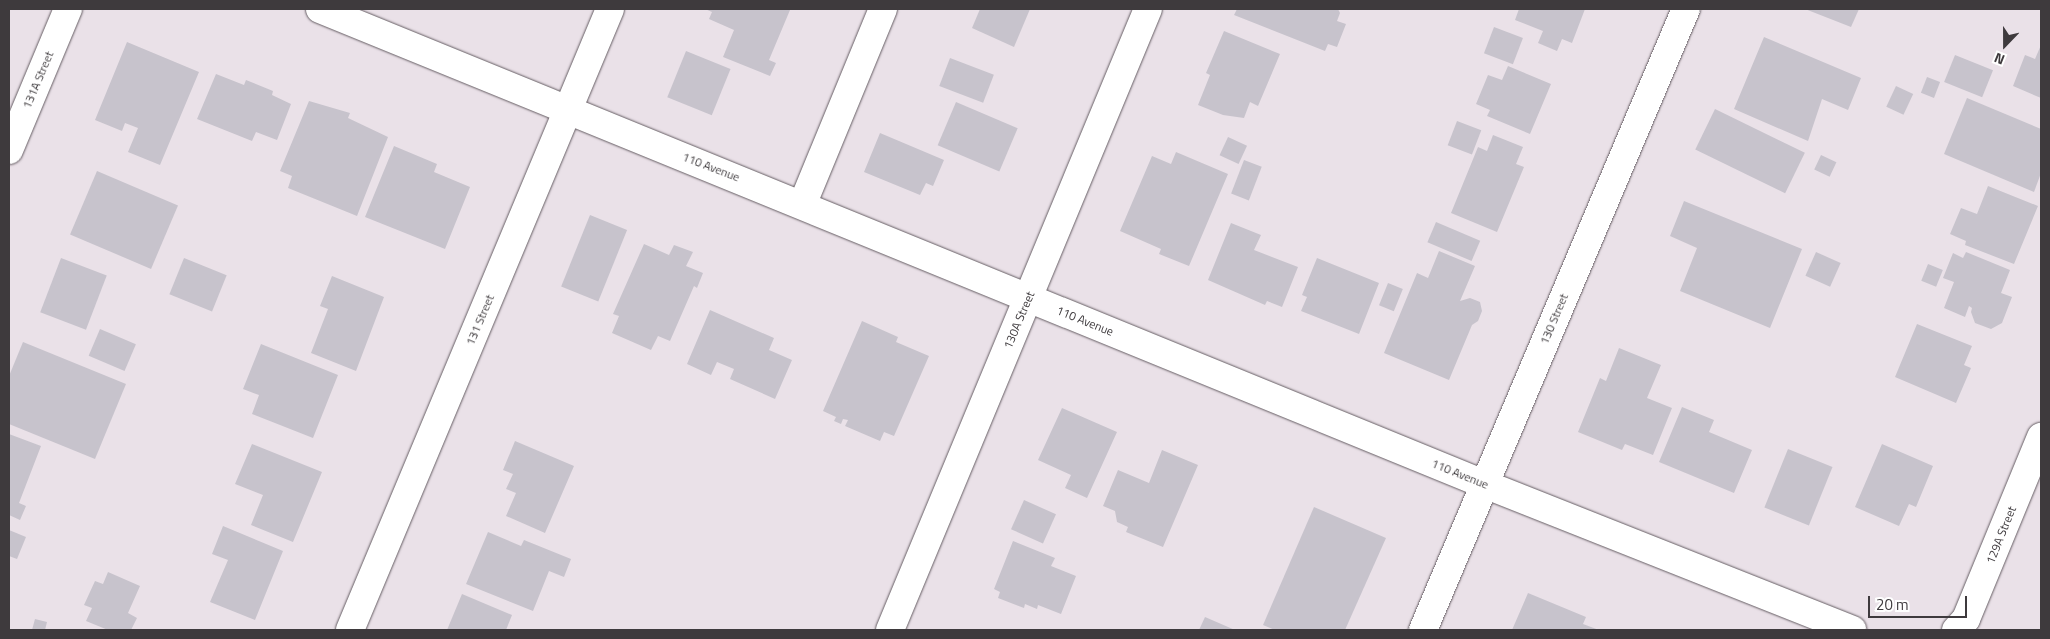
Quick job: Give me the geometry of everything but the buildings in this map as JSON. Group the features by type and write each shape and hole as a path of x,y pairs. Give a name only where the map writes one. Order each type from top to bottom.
{"street":[{"name":"131A Street","path":"9,150 68,9"},
{"name":"110 Avenue","path":"320,9 568,111 802,203 1028,298 1484,484 1852,630"},
{"name":"131 Street","path":"350,630 610,9"},
{"path":"802,203 882,9"},
{"name":"130A Street","path":"890,630 1148,9"},
{"name":"130 Street","path":"1423,630 1686,9"},
{"name":"129A Street","path":"1956,630 1966,620 2041,437"}]}
